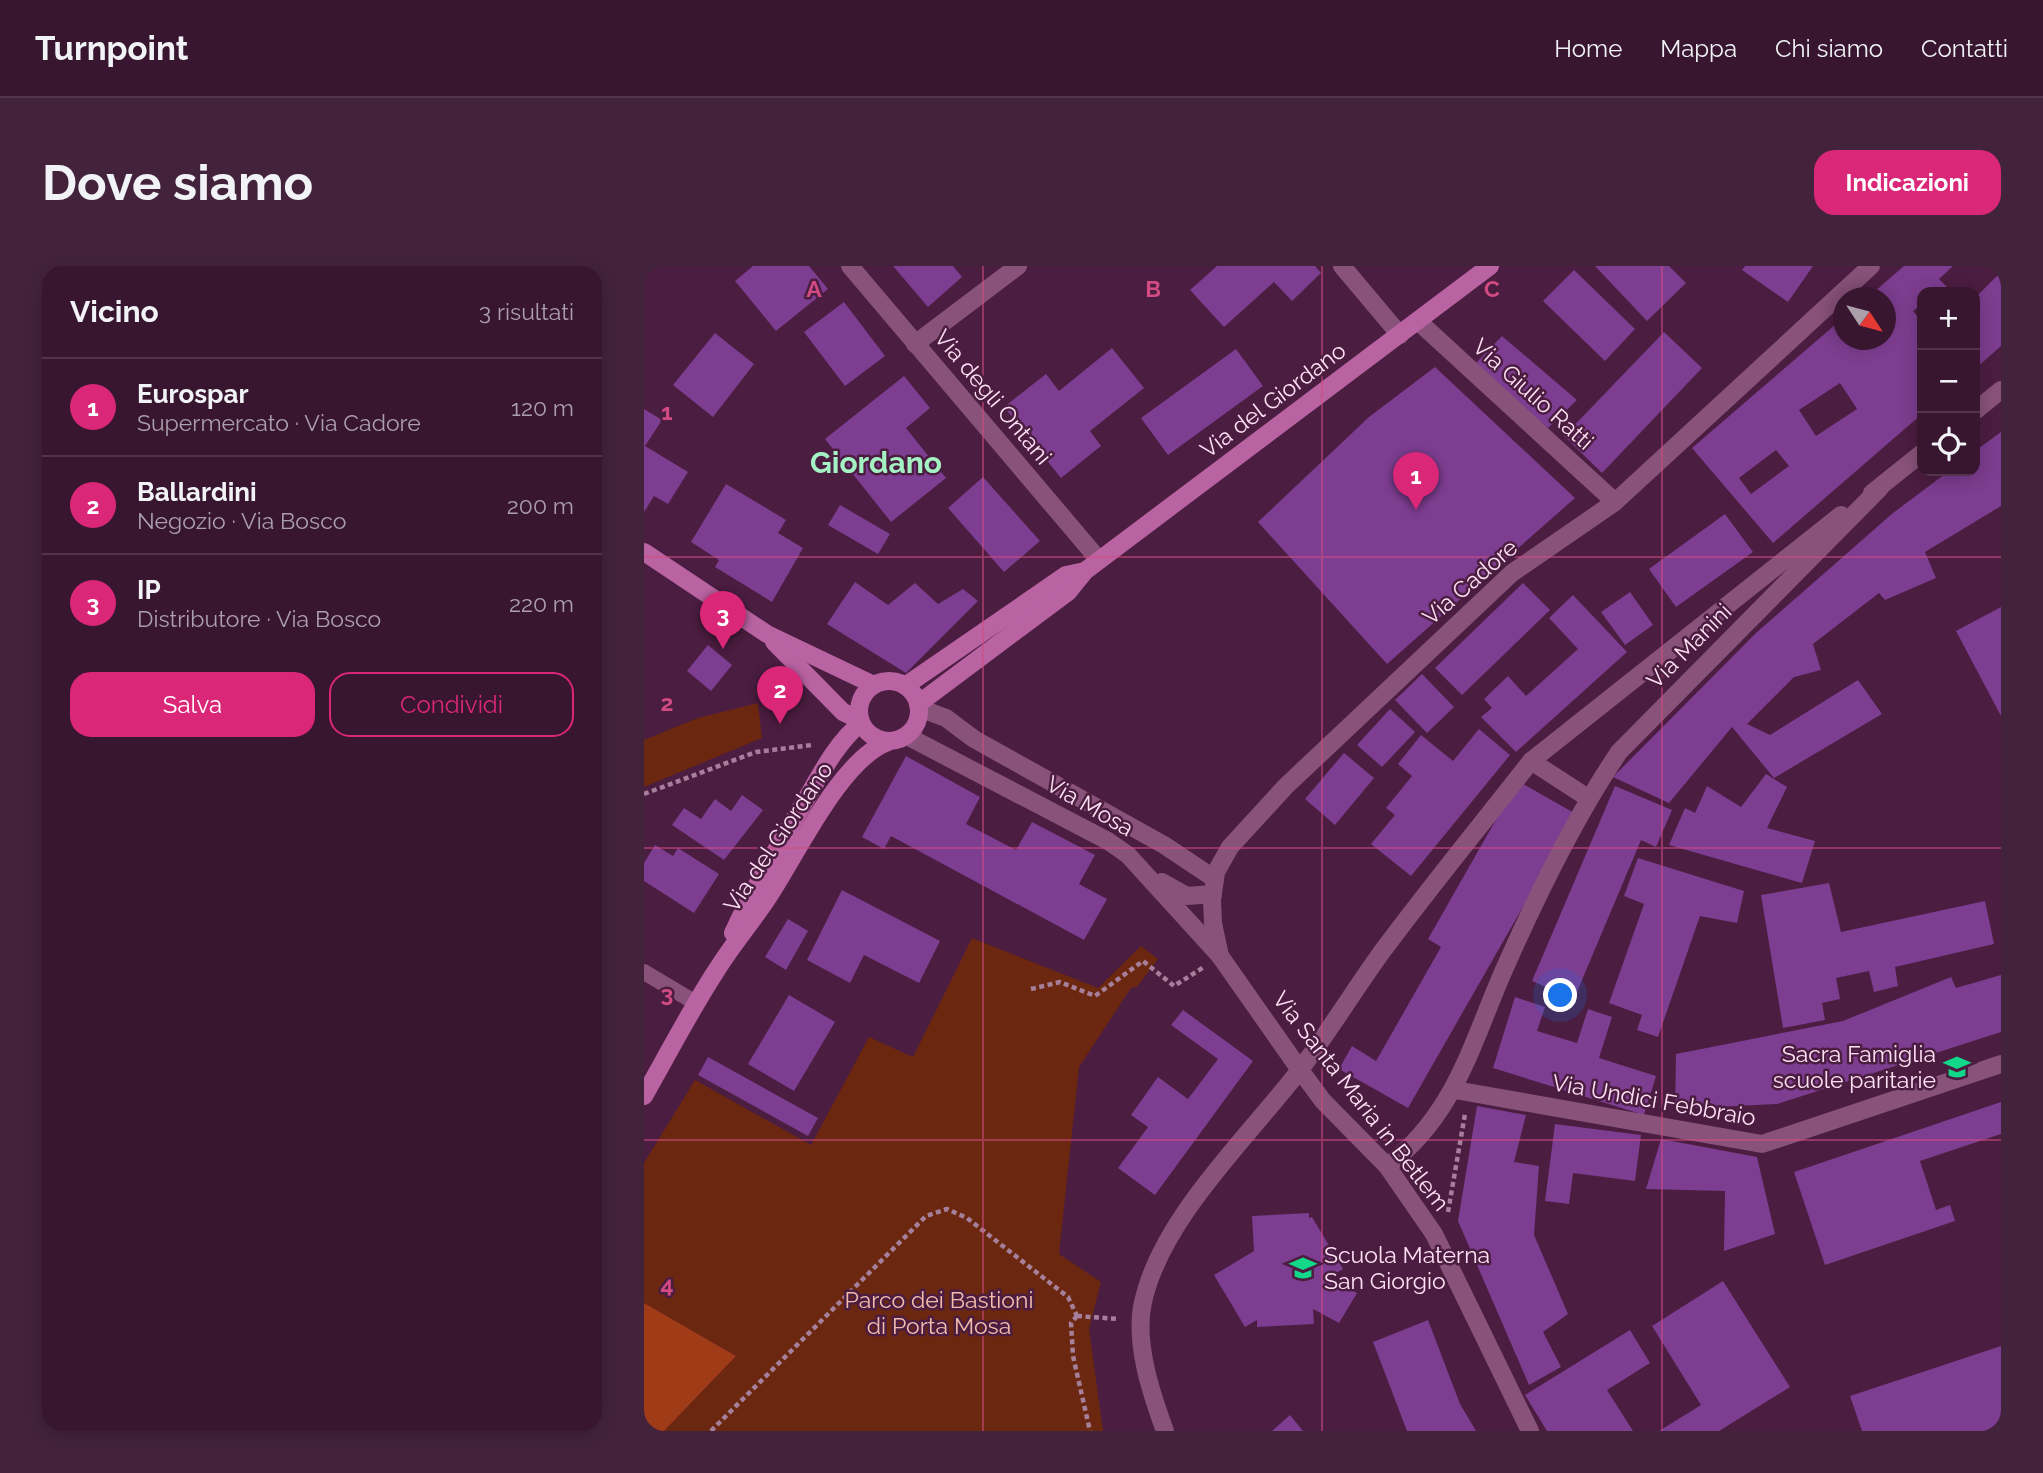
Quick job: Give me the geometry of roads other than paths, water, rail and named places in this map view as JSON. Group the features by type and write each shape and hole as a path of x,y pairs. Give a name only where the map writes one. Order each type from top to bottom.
{"street":[{"name":"Via degli Ontani","path":"850,266 1100,560"},
{"path":"915,344 1018,266"},
{"path":"1342,266 1401,335"},
{"name":"Via del Giordano","path":"644,1096 718,968 769,897 848,774 876,746 906,736 916,723 918,706 1068,592 1085,571 1490,266"},
{"name":"Via Cadore","path":"1214,960 1214,887 1230,847 1286,786 1512,573 1615,502 1871,266"},
{"name":"Via Giulio Ratti","path":"1419,322 1615,502"},
{"path":"1980,407 2001,390"},
{"name":"Via Manini","path":"1165,1431 1155,1404 1143,1346 1142,1321 1142,1303 1160,1254 1187,1211 1300,1070 1382,952 1531,761 1820,530 1880,488 1917,457"},
{"name":"Via Manini","path":"1387,1166 1404,1154 1462,1091 1507,962 1588,797 1619,751 1880,488"},
{"path":"644,552 766,634 874,685 890,681 905,686 918,706 946,718 974,739 1164,845 1214,887 1195,897 1178,893 1139,866"},
{"name":"Via del Giordano","path":"905,686 1066,575 1085,571"},
{"path":"766,634 843,712 860,722 869,734 888,742"},
{"name":"Via del Giordano","path":"718,968 755,884 830,760 860,722 860,700 874,685"},
{"name":"Via Mosa","path":"906,736 1108,841 1139,866 1214,960"},
{"path":"1531,761 1588,797"},
{"name":"Via Santa Maria in Betlem","path":"1214,960 1323,1101 1387,1166 1434,1234 1530,1431"},
{"name":"Via Undici Febbraio","path":"1462,1091 1762,1144 2001,1064"}],"lane":[{"path":"644,972 696,1003"}],"place":[{"name":"Eurospar","path":"1416,510"},
{"name":"IP","path":"723,649"},
{"name":"Ballardini","path":"780,724"},
{"name":"Sacra Famiglia scuole paritarie","path":"1957,1067"},
{"name":"Scuola Materna San Giorgio","path":"1303,1268"}],"district":[{"name":"Giordano","path":"876,463"}],"park label":[{"name":"Parco dei Bastioni di Porta Mosa","path":"939,1313"}]}
